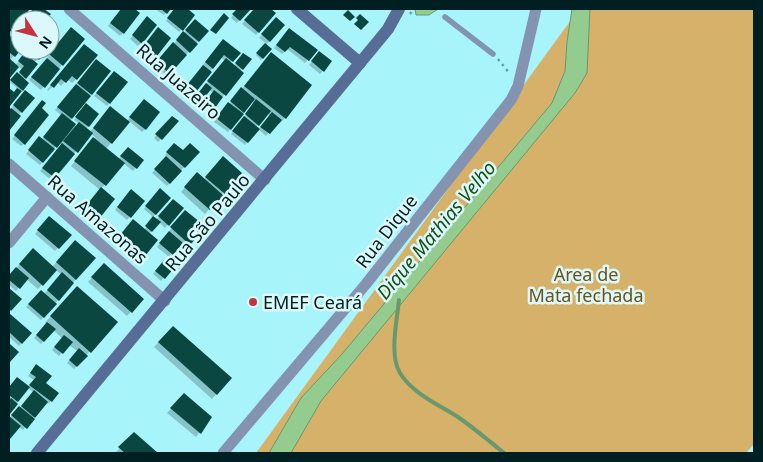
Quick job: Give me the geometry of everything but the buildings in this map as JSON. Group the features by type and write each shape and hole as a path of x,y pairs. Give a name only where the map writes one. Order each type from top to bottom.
{"street":[{"name":"Rua Juazeiro","path":"69,9 265,180"},
{"path":"297,9 360,63"},
{"name":"Rua São Paulo","path":"37,453 265,180 388,29 399,9"},
{"name":"Rua Dique","path":"224,453 372,276 511,100 518,86 536,9"},
{"name":"Rua Amazonas","path":"9,164 165,300"},
{"path":"9,243 47,197"}],"lane":[{"path":"445,17 494,54"}],"path":[{"path":"494,54 518,86"}],"green space":[{"name":"Area de Mata fechada","path":"579,9 754,9 754,444 746,453 256,453"}],"shaded area":[{"path":"415,9 438,9 429,15 416,15"},
{"name":"Dique Mathias Velho","path":"572,9 590,9 587,73 575,93 321,401 291,453 269,453 301,398 342,354 552,103 565,71"}],"waterway":[{"path":"399,300 394,348 400,373 411,387 464,421 504,453"}],"place":[{"name":"EMEF Ceará","path":"253,302"}]}
